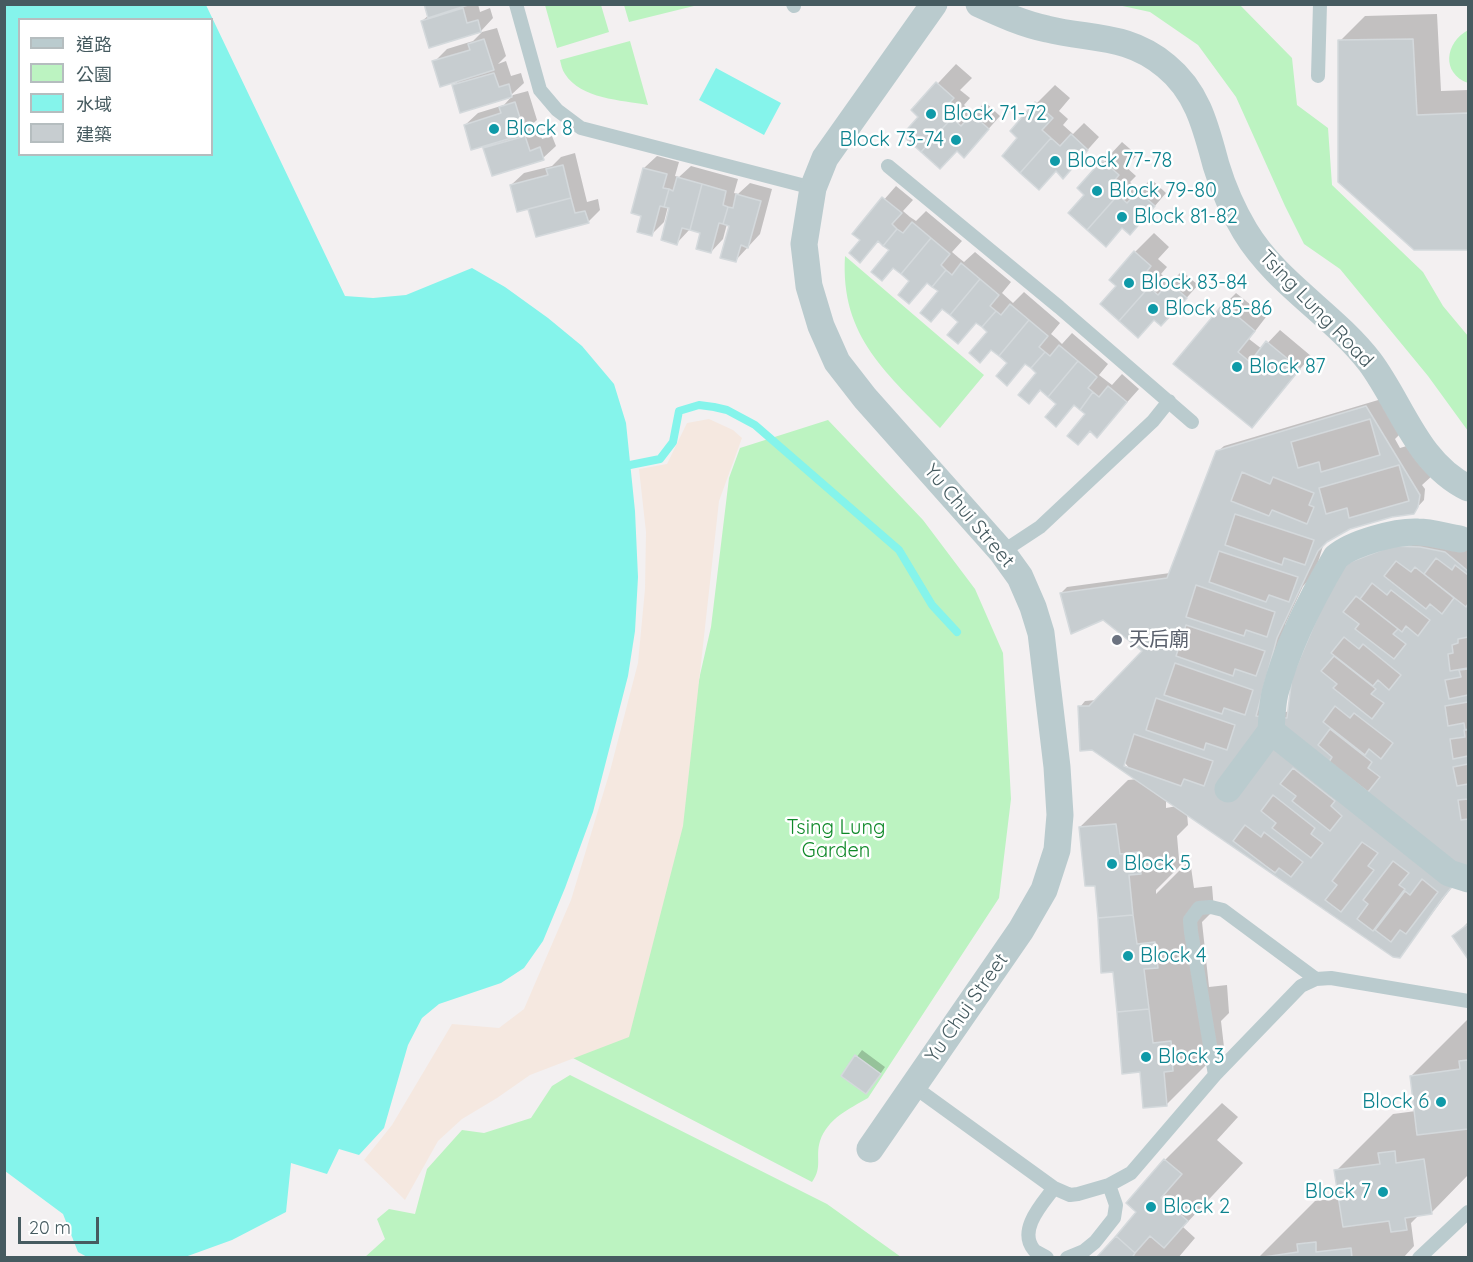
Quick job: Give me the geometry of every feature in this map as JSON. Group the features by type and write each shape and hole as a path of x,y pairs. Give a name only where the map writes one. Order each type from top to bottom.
{"street":[{"name":"Yu Chui Street","path":"870,1149 1021,930 1044,890 1057,850 1060,814 1053,725 1041,633 1033,607 1020,578 1002,552 837,362 821,326 809,286 804,244 813,188 825,158 934,4"},
{"name":"Tsing Lung Road","path":"979,4 1004,16 1049,30 1118,41 1153,56 1168,67 1201,112 1224,188 1246,232 1262,256 1276,272 1351,341 1385,385 1430,459 1443,473 1468,488"},
{"path":"1228,789 1271,731 1275,695 1286,659 1296,634 1335,557 1356,544 1417,532 1466,534"},
{"path":"1271,731 1449,873 1468,879"}],"lane":[{"path":"516,4 540,90 557,110 581,128 813,188"},
{"path":"1318,76 1320,4"},
{"path":"888,166 1059,307 1192,422"},
{"path":"1002,552 1040,527 1153,421 1169,402"},
{"path":"1215,1075 1191,932 1190,920 1199,908 1211,907 1223,910 1316,979"},
{"path":"913,1086 1054,1188 1070,1195 1109,1185 1131,1173 1215,1075 1301,986 1316,979 1331,978 1468,1001"},
{"path":"1067,1257 1084,1251 1095,1242 1114,1218 1116,1205 1109,1185"},
{"path":"1047,1257 1035,1250 1030,1240 1030,1222 1054,1188"},
{"path":"1419,1257 1468,1212"}],"green space":[{"path":"624,4 698,5 629,22"},
{"path":"545,5 601,5 609,32 557,48"},
{"path":"1118,5 1240,5 1292,58 1297,105 1328,128 1332,185 1423,272 1443,306 1468,336 1468,431 1428,376 1340,269 1304,244 1236,97 1198,45 1150,12"},
{"path":"1468,30 1468,83 1453,72 1449,58 1454,42"},
{"path":"630,41 648,105 614,100 581,89 563,71 560,60"},
{"path":"845,256 984,375 940,428 886,371 859,332 850,310"},
{"name":"Tsing Lung Garden","path":"828,420 923,520 975,589 1003,653 1011,799 999,898 868,1098 847,1110 828,1126 820,1141 818,1167 812,1182 573,1058 653,880 711,627 729,478 740,448"},
{"path":"570,1075 827,1204 901,1257 365,1257 385,1239 377,1219 389,1209 415,1214 427,1169 462,1130 484,1133 531,1118 552,1086"}],"sand":[{"path":"709,419 733,430 742,438 719,501 683,826 629,1037 530,1075 462,1119 438,1141 405,1200 364,1160 392,1125 452,1024 499,1028 524,1009 571,900 610,771 638,663 645,589 646,532 639,469 667,464 687,423"}],"water":[{"path":"5,4 206,5 212,18 18,18 18,156 213,156 213,20 345,296 373,298 406,295 472,268 505,287 548,318 582,346 614,384 626,423 635,511 638,577 635,631 628,676 593,812 543,941 524,968 501,983 439,1004 422,1018 408,1045 384,1128 359,1155 339,1149 327,1174 291,1163 286,1212 232,1240 185,1257 89,1258 78,1252 63,1214 5,1171"},
{"path":"716,68 781,103 764,135 699,100"}],"building":[{"path":"424,4 471,4 428,18"},
{"path":"463,8 467,23 478,20 481,32 429,48 421,21"},
{"path":"484,39 494,70 440,87 432,61 470,50 468,44"},
{"path":"1413,39 1417,115 1468,113 1468,250 1414,250 1338,182 1338,40"},
{"path":"494,73 499,87 509,84 512,97 460,113 452,85"},
{"name":"Block 71-72","path":"936,82 954,98 943,110 952,118 921,152 902,135 918,117 911,110"},
{"name":"Block 8","path":"515,102 525,134 471,150 464,125 501,113 499,107"},
{"path":"1035,102 1053,118 1042,130 1051,138 1020,173 1002,156 1017,138 1010,131"},
{"name":"Block 73-74","path":"972,114 989,129 964,158 957,151 940,169 921,152 952,118 961,126"},
{"name":"Block 77-78","path":"1071,134 1088,150 1063,179 1056,171 1039,190 1020,173 1051,138 1060,146"},
{"path":"525,136 530,151 540,147 544,160 492,176 483,148"},
{"name":"Block 79-80","path":"1102,160 1119,175 1109,187 1118,195 1087,230 1068,213 1084,195 1077,188"},
{"path":"563,165 571,198 517,212 510,185 548,175 546,169"},
{"path":"643,168 667,174 663,188 669,189 664,207 660,206 652,236 637,232 641,216 631,213"},
{"path":"677,177 702,184 690,230 682,228 677,245 661,240 669,208 664,207 669,189 673,191"},
{"path":"702,184 726,191 723,205 728,207 723,224 719,223 711,253 696,249 700,233 690,230"},
{"name":"Block 81-82","path":"1138,191 1155,206 1130,235 1122,228 1106,247 1087,230 1118,195 1127,203"},
{"path":"736,194 761,201 748,248 741,245 736,262 720,258 729,226 723,224 728,207 733,208"},
{"path":"882,197 902,213 892,224 897,229 883,246 878,241 860,263 849,253 860,240 852,234"},
{"path":"571,198 575,213 585,211 589,223 536,237 528,209"},
{"path":"912,222 931,238 901,274 893,268 882,281 871,272 889,250 883,246 897,229 903,233"},
{"path":"931,238 950,254 941,265 946,270 932,287 927,283 909,304 898,295 909,281 901,274"},
{"name":"Block 83-84","path":"1134,251 1151,266 1141,279 1149,287 1119,321 1100,304 1116,286 1109,280"},
{"path":"961,263 980,279 950,315 942,309 931,322 920,313 938,291 932,287 946,270 952,275"},
{"path":"980,279 999,295 990,306 996,311 982,327 976,323 958,344 947,335 958,322 950,315"},
{"name":"Block 85-86","path":"1169,282 1187,298 1161,326 1154,320 1138,338 1119,321 1149,287 1158,295"},
{"path":"1010,304 1029,320 999,356 991,350 980,363 969,353 987,332 982,327 996,311 1001,315"},
{"name":"Block 87","path":"1223,304 1255,331 1238,352 1250,362 1266,341 1300,369 1252,428 1173,364"},
{"path":"1029,320 1048,336 1039,347 1045,352 1031,368 1025,364 1007,386 996,376 1007,363 999,356"},
{"path":"1059,345 1078,361 1048,397 1040,390 1029,404 1018,395 1036,373 1031,368 1045,352 1050,356"},
{"path":"1078,361 1097,377 1088,388 1093,392 1080,410 1074,405 1056,427 1045,417 1056,404 1048,397"},
{"path":"1108,386 1127,402 1097,438 1090,431 1078,445 1067,436 1085,414 1080,410 1093,392 1099,397"},
{"path":"1366,406 1420,495 1418,507 1414,514 1392,517 1350,529 1327,542 1318,551 1277,638 1256,716 1287,718 1292,677 1328,592 1345,564 1392,546 1420,547 1445,552 1468,571 1468,867 1400,958 1393,957 1092,750 1080,751 1078,706 1089,706 1142,651 1103,620 1071,634 1060,593 1167,578 1216,451"},
{"path":"1370,419 1380,455 1321,472 1319,462 1298,468 1291,442"},
{"path":"1399,465 1409,501 1349,518 1347,508 1326,514 1319,488"},
{"path":"1242,472 1270,484 1273,477 1314,493 1309,505 1314,507 1307,524 1272,510 1269,516 1231,501"},
{"path":"1235,514 1314,540 1305,565 1284,558 1282,565 1225,545"},
{"path":"1219,551 1298,577 1289,602 1269,595 1266,602 1209,582"},
{"path":"1436,558 1452,570 1455,565 1468,575 1468,604 1466,607 1424,574"},
{"path":"1396,561 1411,572 1415,567 1454,598 1442,614 1430,604 1426,609 1384,576"},
{"path":"1372,583 1387,595 1391,590 1430,620 1418,636 1406,626 1402,632 1360,599"},
{"path":"1196,585 1275,612 1267,637 1246,630 1244,636 1186,617"},
{"path":"1356,596 1398,629 1393,634 1406,644 1394,659 1355,629 1359,624 1343,612"},
{"path":"1186,625 1265,651 1256,676 1235,669 1233,676 1176,656"},
{"path":"1344,637 1359,649 1363,644 1401,675 1389,690 1378,680 1373,686 1331,653"},
{"path":"1468,637 1468,668 1450,671 1448,654 1453,653 1452,645 1458,643 1458,639"},
{"path":"1334,656 1376,689 1371,694 1384,703 1372,719 1333,688 1337,684 1321,671"},
{"path":"1175,663 1253,690 1245,715 1224,708 1222,714 1164,695"},
{"path":"1468,669 1468,695 1449,699 1445,680 1461,677 1459,670"},
{"path":"1156,698 1235,725 1227,750 1206,743 1204,750 1146,730"},
{"path":"1468,702 1468,729 1465,730 1464,723 1448,726 1445,706"},
{"path":"1335,706 1350,718 1354,713 1393,743 1381,759 1369,749 1365,755 1323,722"},
{"path":"1330,729 1372,762 1368,768 1380,777 1368,792 1329,762 1332,757 1318,745"},
{"path":"1464,730 1468,730 1468,756 1453,759 1450,739 1465,737"},
{"path":"1134,734 1213,761 1204,786 1184,779 1181,786 1124,766"},
{"path":"1468,764 1468,784 1457,786 1453,767"},
{"path":"1293,768 1335,801 1331,806 1342,816 1330,831 1292,801 1296,796 1280,784"},
{"path":"1273,795 1315,828 1311,834 1323,843 1311,858 1272,828 1276,823 1261,811"},
{"path":"1468,799 1468,819 1461,820 1458,800"},
{"name":"Block 5","path":"1116,824 1120,854 1139,852 1141,874 1129,875 1133,915 1098,918 1095,886 1085,886 1079,827"},
{"path":"1245,825 1261,837 1264,832 1303,862 1291,877 1279,868 1275,873 1233,841"},
{"path":"1362,842 1378,853 1368,866 1374,870 1341,912 1325,900 1337,885 1332,881"},
{"path":"1393,861 1409,873 1399,885 1405,889 1373,931 1357,919 1368,904 1363,900"},
{"path":"1422,879 1438,892 1406,934 1400,930 1391,942 1375,930 1405,891 1410,895"},
{"name":"Block 4","path":"1133,915 1137,944 1155,942 1158,968 1144,969 1149,1009 1117,1012 1113,972 1101,973 1098,918"},
{"path":"1468,924 1468,959 1452,936"},
{"name":"Block 3","path":"1149,1009 1153,1043 1171,1041 1173,1071 1164,1072 1167,1106 1143,1108 1140,1072 1122,1074 1117,1012"},
{"path":"855,1055 881,1074 866,1094 841,1076"},
{"name":"Block 6","path":"1468,1060 1468,1129 1417,1135 1410,1076 1460,1069 1459,1061"},
{"name":"Block 7","path":"1395,1151 1396,1163 1424,1159 1432,1214 1405,1218 1407,1230 1391,1232 1389,1221 1343,1227 1334,1170 1380,1164 1378,1153"},
{"name":"Block 2","path":"1164,1159 1182,1174 1161,1198 1188,1221 1164,1248 1150,1236 1135,1253 1116,1236 1136,1212 1126,1203"},
{"path":"1116,1236 1135,1253 1132,1258 1096,1258"},
{"path":"1316,1242 1316,1252 1351,1248 1352,1258 1257,1258 1298,1252 1297,1244"}],"waterway":[{"path":"630,465 660,459 673,442 679,411 699,405 727,410 755,425 899,550 932,605 957,632"}],"place":[{"name":"Block 71-72","path":"931,114"},
{"name":"Block 8","path":"494,129"},
{"name":"Block 73-74","path":"956,140"},
{"name":"Block 77-78","path":"1055,161"},
{"name":"Block 79-80","path":"1097,191"},
{"name":"Block 81-82","path":"1122,217"},
{"name":"Block 83-84","path":"1129,283"},
{"name":"Block 85-86","path":"1153,309"},
{"name":"Block 87","path":"1237,367"},
{"name":"天后廟","path":"1117,640"},
{"name":"Block 5","path":"1112,864"},
{"name":"Block 4","path":"1128,956"},
{"name":"Block 3","path":"1146,1057"},
{"name":"Block 6","path":"1441,1102"},
{"name":"Block 7","path":"1383,1192"},
{"name":"Block 2","path":"1151,1207"}]}
